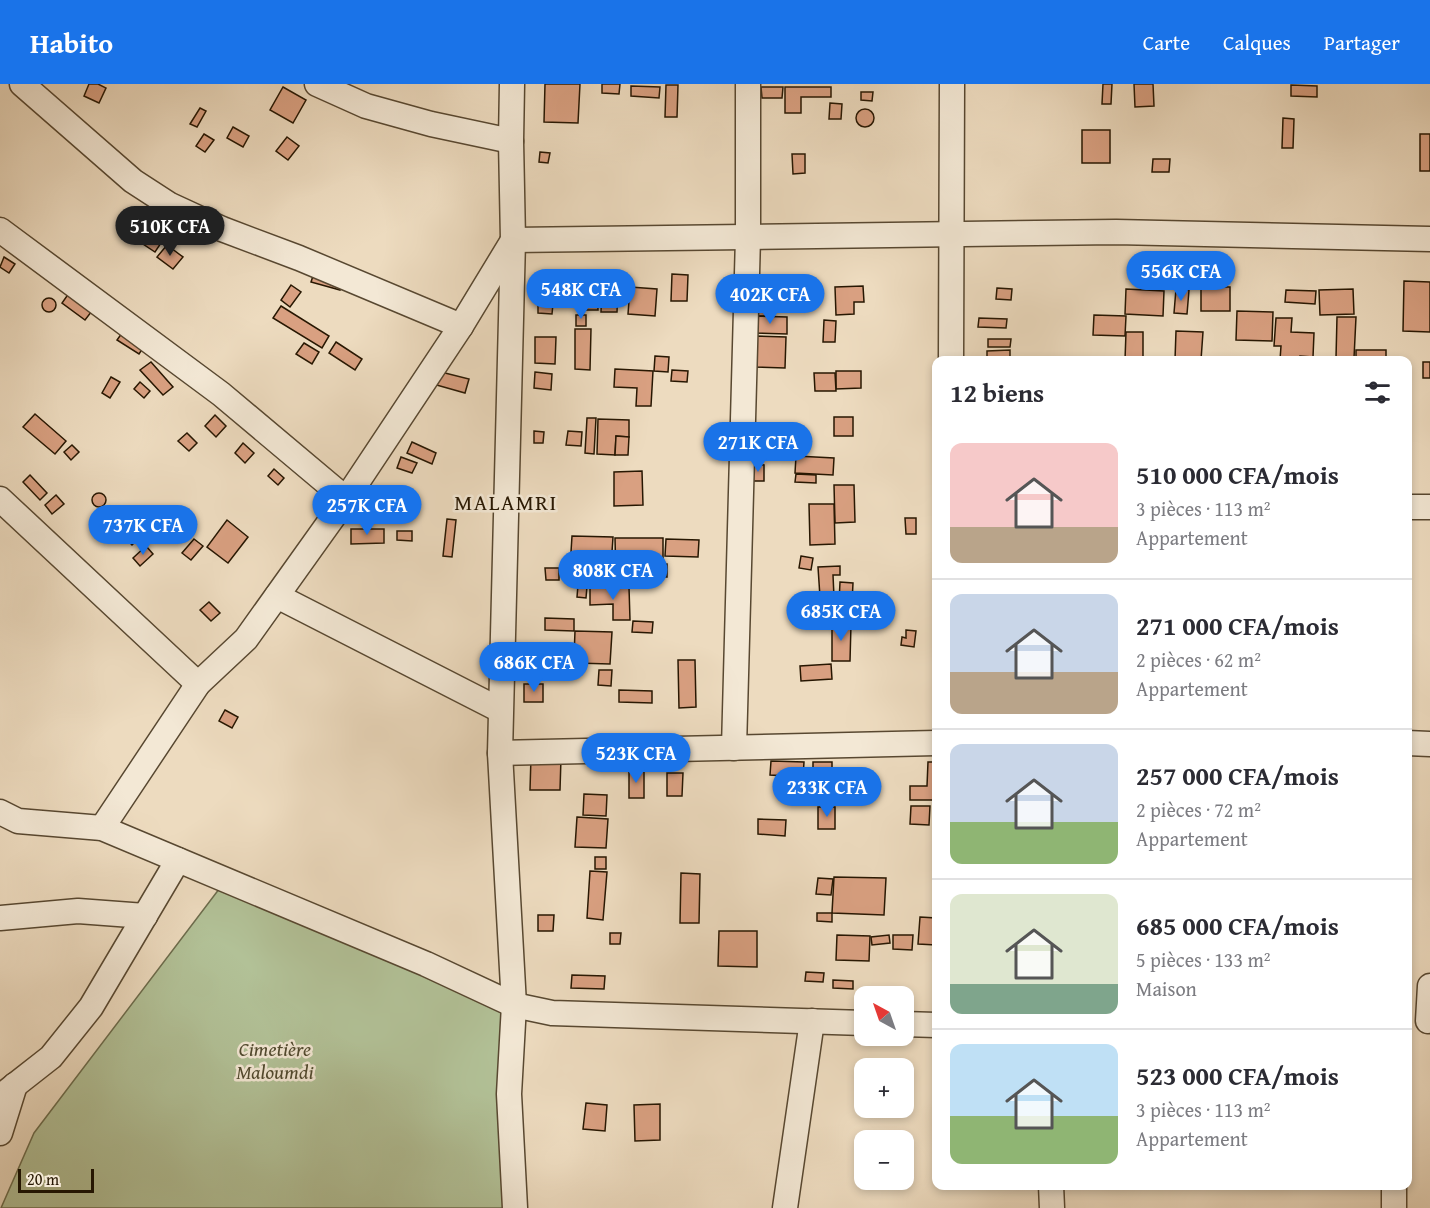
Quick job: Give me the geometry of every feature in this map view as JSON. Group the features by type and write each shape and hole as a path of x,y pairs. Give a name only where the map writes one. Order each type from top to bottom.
{"street":[{"path":"22,84 133,180 170,205 222,229 299,258 460,326"},
{"path":"316,84 366,106 431,124 511,141"},
{"path":"512,84 513,240 500,753 514,1005 508,1094 514,1208"},
{"path":"734,748 748,237 748,84"},
{"path":"951,356 952,84"},
{"path":"0,230 221,394 346,498"},
{"path":"513,240 1116,232 1430,239"},
{"path":"102,828 198,684 246,639 346,498 460,326 513,240"},
{"path":"0,499 198,684"},
{"path":"1412,507 1430,507"},
{"path":"277,596 501,710"},
{"path":"500,753 932,743"},
{"path":"1412,743 1430,744"},
{"path":"0,812 18,821 102,828 426,964 514,1005 552,1013 854,1023"},
{"path":"0,1133 7,1091 51,1057 91,1007 178,860"},
{"path":"0,918 78,911 145,916"},
{"path":"1422,1022 1430,986"},
{"path":"785,1208 812,1021"},
{"path":"914,1024 932,1025"},
{"path":"1052,1190 1052,1208"},
{"path":"1394,1190 1394,1208"}],"green space":[{"name":"Cimetière Maloumdi","path":"232,872 501,1009 505,1208 1,1208 34,1133"}],"building":[{"path":"89,84 98,84 106,88 99,103 84,96"},
{"path":"545,84 580,84 578,123 544,122"},
{"path":"602,84 620,84 619,94 602,93"},
{"path":"1103,84 1112,84 1111,104 1102,104"},
{"path":"1134,84 1153,84 1154,106 1135,107"},
{"path":"666,85 678,85 677,117 665,117"},
{"path":"1291,85 1317,86 1317,97 1291,96"},
{"path":"631,86 660,87 659,98 631,96"},
{"path":"283,87 306,100 293,123 270,110"},
{"path":"761,87 783,87 782,98 762,98"},
{"path":"785,87 831,87 831,97 801,97 801,113 785,113"},
{"path":"861,92 873,92 872,101 861,100"},
{"path":"830,103 842,104 841,119 829,119"},
{"path":"200,108 206,111 197,127 190,124"},
{"path":"865,109 871,112 874,118 871,124 865,127 859,124 856,118 859,112"},
{"path":"1283,118 1294,119 1293,148 1282,148"},
{"path":"233,127 249,136 243,147 227,138"},
{"path":"1082,130 1110,130 1110,163 1082,163"},
{"path":"204,134 214,140 205,152 196,146"},
{"path":"1420,134 1430,134 1430,171 1420,171"},
{"path":"287,137 299,146 288,160 276,151"},
{"path":"540,152 550,153 548,163 539,162"},
{"path":"792,154 805,154 805,173 793,174"},
{"path":"1153,159 1170,159 1169,172 1152,172"},
{"path":"147,233 161,243 155,252 140,242"},
{"path":"167,245 183,257 173,269 157,257"},
{"path":"4,257 15,264 9,273 0,267"},
{"path":"315,270 343,279 340,290 311,282"},
{"path":"672,274 688,275 687,301 671,301"},
{"path":"1404,281 1430,282 1430,332 1403,331"},
{"path":"583,282 597,282 598,310 577,310 576,290 583,290"},
{"path":"544,283 562,285 561,295 543,294"},
{"path":"291,285 301,292 290,307 281,300"},
{"path":"863,286 864,302 854,302 854,314 836,315 835,287"},
{"path":"602,287 618,287 617,312 601,312"},
{"path":"630,287 657,289 655,316 628,314"},
{"path":"1201,287 1230,287 1230,311 1201,311"},
{"path":"997,288 1012,289 1011,300 996,299"},
{"path":"1126,289 1164,291 1163,316 1125,314"},
{"path":"1176,289 1189,290 1187,314 1174,313"},
{"path":"1353,289 1354,314 1320,315 1319,290"},
{"path":"1286,290 1316,291 1315,304 1285,302"},
{"path":"69,293 92,311 85,320 62,303"},
{"path":"49,298 54,300 56,305 54,310 49,312 44,310 42,305 44,300"},
{"path":"755,299 771,300 770,316 755,316"},
{"path":"538,303 553,304 552,314 538,313"},
{"path":"281,306 329,336 322,348 273,318"},
{"path":"1237,311 1273,312 1272,341 1236,340"},
{"path":"576,315 586,315 586,326 576,326"},
{"path":"1094,315 1126,316 1125,336 1093,335"},
{"path":"754,316 787,317 787,334 754,333"},
{"path":"1337,317 1356,317 1354,356 1336,356"},
{"path":"979,318 1007,319 1006,328 978,327"},
{"path":"1276,318 1292,318 1291,332 1314,333 1313,356 1280,356 1281,346 1274,346"},
{"path":"824,320 836,321 835,342 823,342"},
{"path":"575,329 591,329 590,370 575,369"},
{"path":"1176,331 1203,332 1201,356 1175,356"},
{"path":"1126,332 1143,332 1143,356 1125,356"},
{"path":"122,333 143,348 139,354 117,340"},
{"path":"755,336 786,337 785,368 754,367"},
{"path":"535,337 556,337 555,364 535,363"},
{"path":"988,339 1011,339 1010,347 988,347"},
{"path":"336,342 362,359 355,370 329,353"},
{"path":"304,343 319,352 312,364 296,354"},
{"path":"1010,350 1010,356 987,356 987,351"},
{"path":"1356,350 1386,350 1386,356 1356,356"},
{"path":"655,356 669,357 668,372 654,371"},
{"path":"151,362 173,387 163,395 140,370"},
{"path":"1423,362 1430,362 1430,378 1423,378"},
{"path":"615,369 653,371 651,406 636,406 637,388 614,387"},
{"path":"672,370 688,371 687,382 671,381"},
{"path":"437,371 469,379 465,393 433,384"},
{"path":"836,371 861,371 861,388 836,389"},
{"path":"535,372 552,374 551,390 534,388"},
{"path":"814,373 835,373 836,391 815,391"},
{"path":"111,377 120,382 110,398 102,393"},
{"path":"140,382 150,391 144,398 134,389"},
{"path":"35,414 66,441 55,454 23,427"},
{"path":"215,415 226,426 216,437 205,426"},
{"path":"834,417 853,417 853,436 834,436"},
{"path":"587,418 596,418 594,454 585,453"},
{"path":"598,419 629,420 629,437 616,436 615,455 597,454"},
{"path":"534,431 544,432 543,443 534,443"},
{"path":"568,431 582,432 581,446 566,445"},
{"path":"187,433 197,443 189,451 178,441"},
{"path":"616,436 629,437 628,455 615,455"},
{"path":"412,442 436,453 432,464 407,453"},
{"path":"243,443 254,453 245,463 235,453"},
{"path":"72,445 79,452 71,460 64,452"},
{"path":"796,456 834,458 833,475 795,473"},
{"path":"401,457 417,463 412,473 397,468"},
{"path":"752,464 764,465 764,481 752,481"},
{"path":"274,469 284,478 278,485 268,476"},
{"path":"642,471 643,505 614,506 614,472"},
{"path":"796,474 816,475 816,483 795,482"},
{"path":"30,475 47,493 40,500 23,482"},
{"path":"834,485 854,485 855,522 835,523"},
{"path":"99,493 104,495 106,500 104,505 99,507 94,505 92,500 94,495"},
{"path":"56,495 64,504 52,514 45,505"},
{"path":"809,504 834,504 835,544 810,545"},
{"path":"118,515 139,538 132,545 111,522"},
{"path":"905,518 916,518 916,534 906,534"},
{"path":"447,519 456,520 452,557 443,556"},
{"path":"227,520 248,537 228,563 207,547"},
{"path":"351,529 384,529 384,543 351,544"},
{"path":"397,531 412,531 412,541 397,540"},
{"path":"572,536 613,537 612,552 571,552"},
{"path":"615,538 663,538 663,559 647,559 647,570 641,570 641,580 616,580"},
{"path":"194,539 203,546 191,560 182,553"},
{"path":"666,539 699,540 698,557 665,556"},
{"path":"146,546 153,554 140,566 133,558"},
{"path":"801,556 813,558 811,570 799,568"},
{"path":"667,564 667,577 651,577 651,565"},
{"path":"840,566 840,575 833,575 834,597 820,597 818,567"},
{"path":"545,568 559,568 559,580 546,580"},
{"path":"840,582 853,583 852,603 839,603"},
{"path":"578,585 587,586 586,598 577,597"},
{"path":"629,587 630,620 613,620 613,604 590,605 590,588"},
{"path":"793,601 804,601 804,611 794,611"},
{"path":"209,602 220,613 211,621 200,610"},
{"path":"545,618 574,619 574,631 545,630"},
{"path":"633,621 653,622 652,633 632,632"},
{"path":"832,624 851,624 850,661 832,661"},
{"path":"906,630 916,631 914,647 901,645 902,637 906,638"},
{"path":"575,631 612,632 610,664 576,663 576,667 566,667 567,657 574,657"},
{"path":"678,660 695,660 696,707 679,708"},
{"path":"831,664 832,679 801,681 800,666"},
{"path":"599,670 612,670 611,686 598,685"},
{"path":"524,684 543,684 543,702 524,702"},
{"path":"619,690 652,691 652,703 619,702"},
{"path":"225,710 238,717 232,728 219,721"},
{"path":"531,757 561,758 560,790 530,790"},
{"path":"771,761 804,762 803,777 770,775"},
{"path":"813,762 832,762 832,783 813,784"},
{"path":"928,762 932,762 932,800 910,800 910,786 927,786"},
{"path":"629,771 644,771 644,798 629,798"},
{"path":"667,773 683,773 682,796 667,796"},
{"path":"584,794 607,795 606,816 583,815"},
{"path":"911,806 930,806 929,825 910,824"},
{"path":"818,807 835,807 835,829 818,829"},
{"path":"577,817 608,819 606,848 575,847"},
{"path":"758,819 786,820 785,836 758,834"},
{"path":"595,857 606,857 606,869 595,869"},
{"path":"590,871 607,872 603,920 587,918"},
{"path":"681,873 700,874 699,923 680,923"},
{"path":"834,877 886,878 884,915 832,913"},
{"path":"818,878 833,879 831,895 816,894"},
{"path":"817,913 832,913 832,922 817,921"},
{"path":"538,915 554,915 553,931 538,931"},
{"path":"920,917 932,918 932,945 918,944"},
{"path":"719,931 757,931 757,967 718,966"},
{"path":"610,933 621,933 620,944 610,944"},
{"path":"837,935 870,936 869,961 836,960"},
{"path":"889,935 890,943 872,945 871,937"},
{"path":"893,935 913,935 912,950 893,949"},
{"path":"806,972 824,973 823,982 805,981"},
{"path":"572,975 605,976 604,989 571,988"},
{"path":"833,980 853,981 853,989 833,988"},
{"path":"586,1103 607,1105 605,1131 583,1129"},
{"path":"660,1104 660,1140 635,1141 634,1105"}],"district":[{"name":"MALAMRI","path":"506,502"}]}
